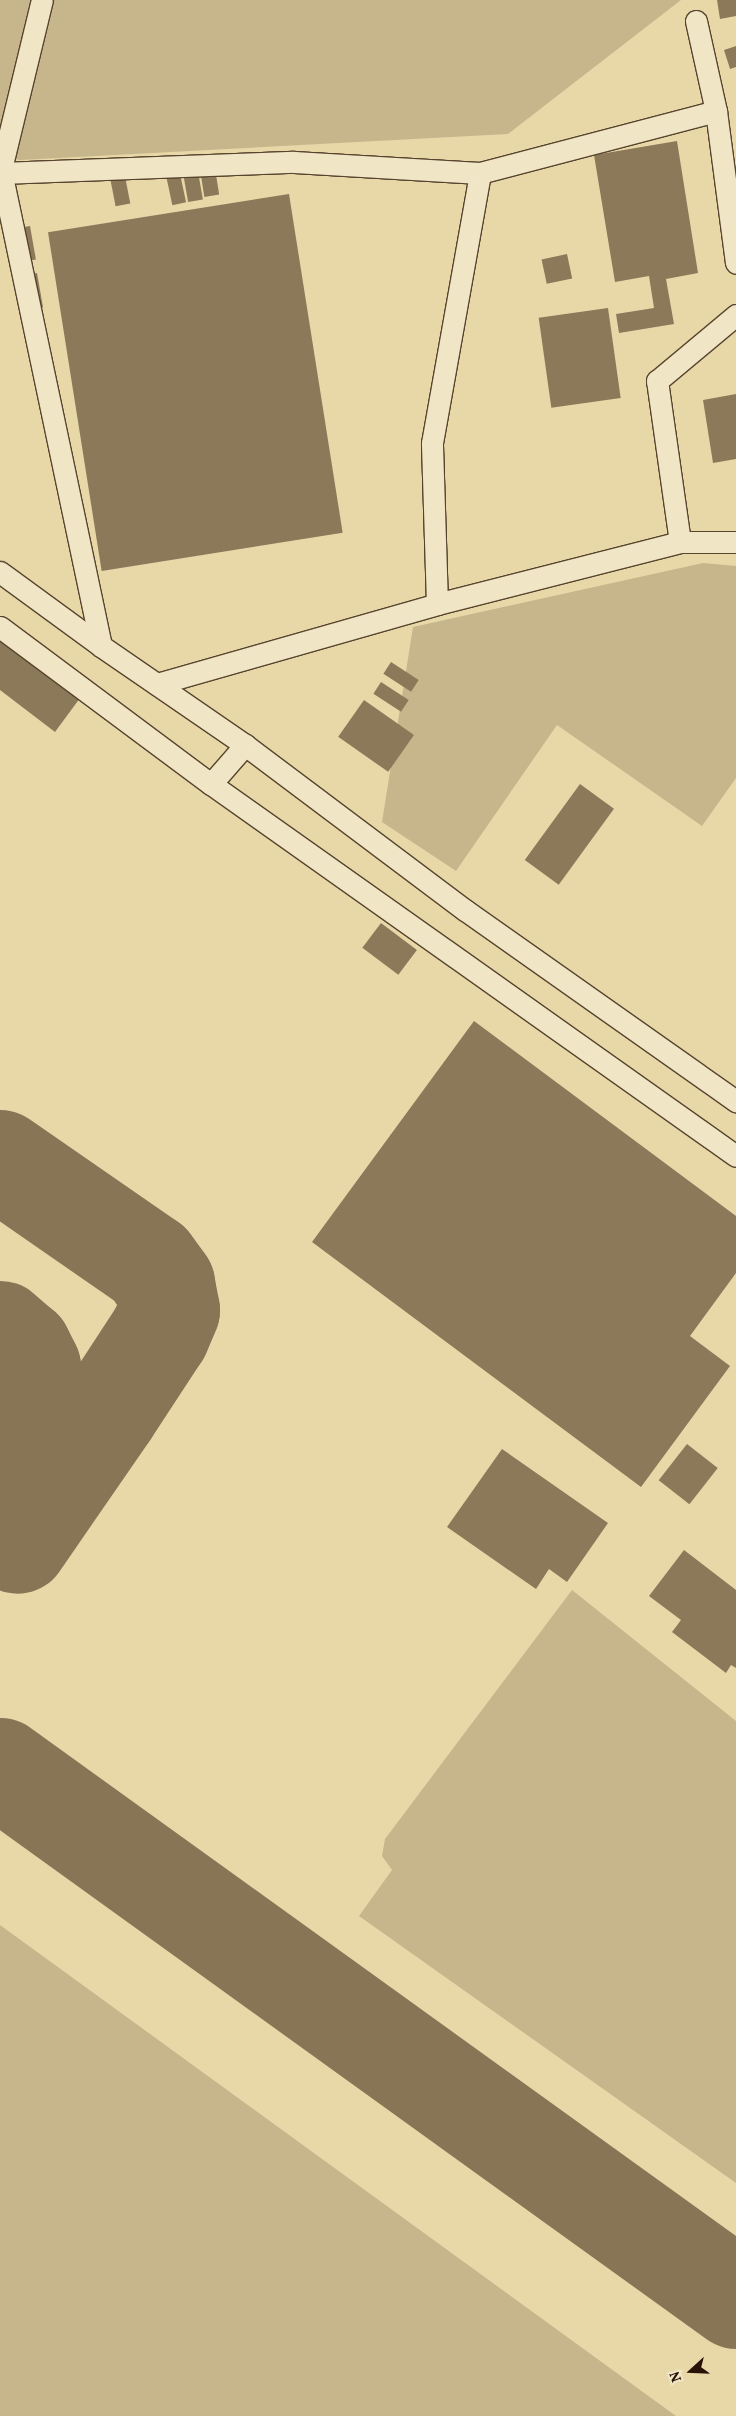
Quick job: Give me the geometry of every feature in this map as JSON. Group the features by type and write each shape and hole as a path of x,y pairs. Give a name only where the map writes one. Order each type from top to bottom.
{"lane":[{"path":"42,0 1,173 101,646"},
{"path":"696,21 716,111 736,263"},
{"path":"1,173 294,162 480,173 716,111"},
{"path":"437,604 432,443 480,173"},
{"path":"680,542 657,381 736,315"},
{"path":"157,684 437,604 680,542 736,542"},
{"path":"0,572 101,646 245,745 465,910 736,1100"},
{"path":"0,627 211,784 736,1156"},
{"path":"211,784 245,745"}],"shaded area":[{"path":"0,0 681,0 508,134 21,160 0,158"},
{"path":"703,563 736,566 736,778 702,826 557,725 456,871 382,822 413,627"},
{"path":"572,1590 736,1721 736,2183 359,1916 392,1870 382,1856 385,1839"},
{"path":"0,1925 676,2416 0,2416"}],"building":[{"path":"717,0 736,0 736,16 720,19"},
{"path":"736,46 736,67 730,69 724,50"},
{"path":"677,141 698,273 666,279 674,324 619,333 616,314 654,308 649,276 615,282 594,155"},
{"path":"214,162 219,195 204,197 199,164"},
{"path":"197,166 203,199 188,202 182,169"},
{"path":"179,169 186,202 172,205 165,172"},
{"path":"124,171 130,203 116,206 109,174"},
{"path":"289,194 343,533 102,571 48,232"},
{"path":"30,226 36,259 21,262 15,229"},
{"path":"567,254 572,278 547,284 542,259"},
{"path":"37,273 43,307 29,310 23,275"},
{"path":"608,308 621,398 551,408 539,318"},
{"path":"736,394 736,459 713,463 703,400"},
{"path":"0,631 83,694 55,732 0,690"},
{"path":"391,662 419,680 411,692 383,674"},
{"path":"381,682 409,700 401,712 373,694"},
{"path":"364,700 414,735 388,772 338,737"},
{"path":"580,784 614,809 559,885 525,860"},
{"path":"381,923 417,950 398,975 362,948"},
{"path":"474,1021 736,1216 736,1273 690,1336 730,1366 641,1487 312,1242"},
{"path":"687,1444 718,1468 689,1504 659,1480"},
{"path":"502,1449 608,1523 567,1582 549,1569 536,1589 447,1527"},
{"path":"684,1550 736,1590 736,1668 731,1665 726,1673 672,1632 681,1620 649,1596"}],"taxiway":[{"path":"0,1160 149,1263 164,1284 169,1310 159,1333 17,1543"},
{"path":"0,1331 21,1349 30,1367 28,1391 0,1438"},
{"path":"0,1768 736,2298"}]}
